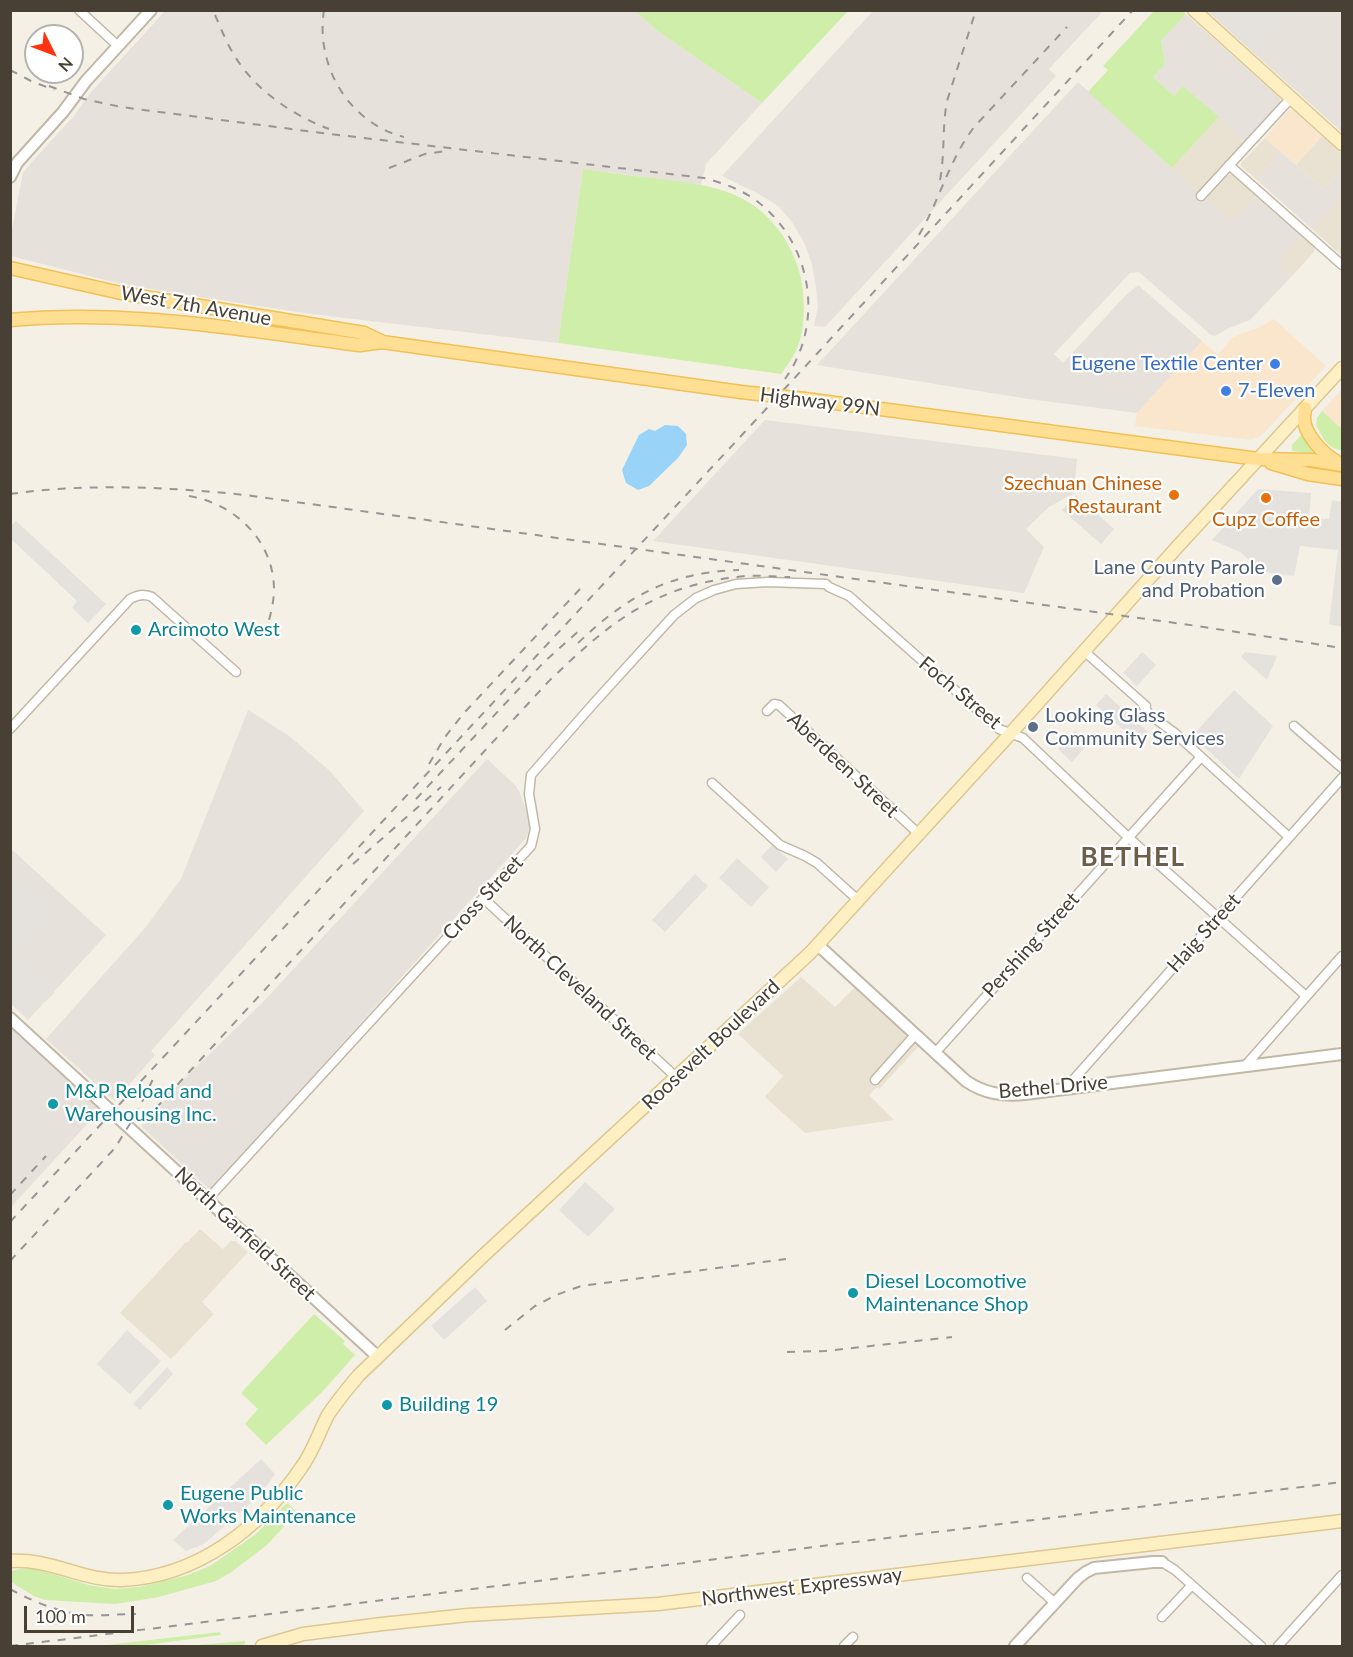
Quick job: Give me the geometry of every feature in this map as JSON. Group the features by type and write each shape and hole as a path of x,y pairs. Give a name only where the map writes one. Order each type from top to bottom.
{"main road":[{"path":"1194,10 1342,144"},
{"name":"West 7th Avenue","path":"10,268 121,293 364,333 382,342"},
{"path":"10,320 120,317 360,345 382,342"},
{"name":"Highway 99N","path":"382,342 741,392 1258,459 1312,460 1342,465"},
{"name":"Roosevelt Boulevard","path":"10,1562 44,1563 89,1576 120,1580 148,1577 168,1573 211,1554 257,1520 302,1467 329,1414 343,1394 377,1356 818,945 1342,368"},
{"path":"1305,408 1305,426 1319,448 1342,465"},
{"name":"Highway 99N","path":"1258,459 1308,474 1342,479"},
{"name":"Northwest Expressway","path":"262,1647 303,1634 382,1624 468,1615 658,1604 1342,1521"}],"street":[{"path":"79,10 118,46"},
{"path":"11,175 17,163 63,112 86,81 151,10"},
{"path":"1201,196 1291,98"},
{"path":"1229,165 1342,265"},
{"name":"Cross Street","path":"207,1200 531,846 535,829 529,794 531,775 674,615 696,598 736,584 768,582 826,584"},
{"name":"Foch Street","path":"826,584 849,596 999,729 1023,738 1128,837 1306,996"},
{"path":"10,729 130,599 136,596 148,595 158,601 236,672"},
{"path":"1083,651 1143,705 1154,711 1176,734 1289,837"},
{"name":"Aberdeen Street","path":"768,711 774,704 779,705 919,834"},
{"path":"1294,726 1342,768"},
{"name":"Pershing Street","path":"934,1053 1201,757"},
{"name":"Haig Street","path":"1066,1088 1342,778"},
{"path":"712,783 780,845 812,859 858,900"},
{"name":"North Cleveland Street","path":"483,898 676,1077"},
{"name":"Bethel Drive","path":"818,945 966,1081 990,1093 1011,1095 1342,1054"},
{"path":"1245,1066 1342,956"},
{"name":"North Garfield Street","path":"10,1018 377,1356"},
{"path":"875,1080 915,1035"},
{"path":"1016,1647 1086,1572 1094,1568 1162,1562 1175,1570 1261,1647"},
{"path":"1278,1647 1342,1575"},
{"path":"1027,1578 1055,1603"},
{"path":"1162,1617 1192,1585"},
{"path":"711,1647 740,1616"},
{"path":"844,1647 853,1637"}],"shaded area":[{"path":"165,11 635,11 659,32 762,103 706,164 701,185 583,169 558,343 311,314 174,293 117,283 11,256 11,235 23,173 73,117 92,91"},
{"path":"873,11 1103,11 1049,69 1056,76 825,327 814,326 818,307 812,264 804,242 792,222 778,206 722,176"},
{"path":"1207,11 1342,11 1342,132"},
{"path":"1210,11 1294,11 1257,52"},
{"path":"1186,14 1280,98 1281,103 1246,142 1183,86 1174,96 1153,77 1165,64 1161,41"},
{"path":"1078,82 1231,222 1256,196 1302,235 1277,263 1291,277 1250,320 1215,336 1211,335 1139,272 1130,273 1054,354 1063,363 1138,285 1202,341 1137,413 1029,399 817,365"},
{"path":"1289,110 1294,110 1322,136 1296,165 1265,138"},
{"path":"1219,117 1246,142 1199,193 1172,168"},
{"path":"1322,136 1342,154 1342,168 1323,189 1296,165"},
{"path":"1265,138 1281,152 1256,179 1241,166 1241,163"},
{"path":"1281,152 1323,189 1342,168 1342,196 1312,229 1256,179"},
{"path":"1232,174 1256,196 1231,223 1206,199 1228,175"},
{"path":"1342,196 1342,256 1312,229"},
{"path":"1302,235 1315,247 1314,252 1291,277 1277,263"},
{"path":"1274,319 1326,366 1261,436 1251,440 1135,426 1137,413 1202,341 1218,355 1232,338"},
{"path":"1342,389 1342,429 1322,411"},
{"path":"765,420 1077,459 1074,493 1049,507 1026,529 1044,547 1024,593 653,541"},
{"path":"1258,489 1311,493 1309,518 1329,519 1332,500 1342,502 1342,627 1329,624 1338,550 1300,546 1294,576 1263,572 1240,552 1212,540"},
{"path":"1076,495 1114,529 1101,544 1062,510"},
{"path":"16,521 106,604 88,623 72,608 77,601 11,539 11,526"},
{"path":"1142,652 1156,665 1137,686 1123,673"},
{"path":"1245,652 1277,656 1267,680 1241,657"},
{"path":"1234,690 1273,726 1239,779 1192,736"},
{"path":"1106,694 1148,732 1138,743 1096,705"},
{"path":"248,710 288,735 330,771 364,811 151,1051 155,1055 115,1101 46,1039 145,928 181,879"},
{"path":"1075,730 1089,743 1072,762 1058,749"},
{"path":"487,759 519,791 529,817 529,830 526,838 213,1188 209,1189 141,1126 186,1077 263,1002"},
{"path":"772,845 788,859 776,872 761,857"},
{"path":"10,848 106,935 28,1020 11,1004"},
{"path":"737,858 769,887 751,907 719,878"},
{"path":"695,874 708,886 665,932 652,920"},
{"path":"21,883 54,912 16,954 11,951 11,894"},
{"path":"15,955 55,992 26,1014 11,1000 11,960"},
{"path":"801,977 835,1007 854,988 918,1047 879,1089 877,1087 869,1095 894,1120 805,1133 765,1097 783,1076 738,1034"},
{"name":"M&P Reload and Warehousing Inc.","path":"11,1029 100,1110 11,1207"},
{"path":"585,1182 615,1209 588,1237 559,1210"},
{"path":"200,1229 223,1249 231,1241 235,1241 248,1252 202,1302 214,1314 171,1359 120,1313"},
{"path":"475,1287 487,1301 444,1340 431,1326"},
{"path":"127,1330 161,1361 130,1394 97,1364"},
{"path":"167,1367 173,1374 140,1410 133,1404"},
{"path":"261,1459 275,1474 260,1495 204,1544 186,1551 173,1540"}],"green space":[{"path":"635,11 848,11 762,103 659,32"},
{"path":"1154,11 1182,11 1186,14 1161,41 1165,64 1153,77 1174,96 1183,86 1219,117 1172,168 1088,92 1108,70 1103,66"},
{"path":"583,169 713,188 742,198 769,218 781,233 793,255 800,273 803,297 804,315 799,343 781,374 558,343"},
{"path":"1322,411 1342,429 1342,451 1331,447 1325,441 1316,425 1317,418"},
{"path":"1301,435 1305,435 1317,454 1292,451 1292,445"},
{"path":"314,1314 345,1341 343,1344 355,1355 323,1391 266,1445 245,1424 258,1409 241,1393"},
{"path":"287,1503 297,1512 267,1545 216,1581 159,1597 115,1604 45,1600 11,1582 11,1571 33,1568 89,1585 115,1589 139,1587 188,1575 210,1566 256,1534"},
{"path":"220,1632 221,1635 139,1646 98,1646"},
{"path":"245,1641 245,1644 240,1646 186,1646"}],"water":[{"path":"665,425 678,426 686,434 687,445 678,458 649,486 638,490 626,483 622,470 639,435 649,429 655,431"}],"railway":[{"path":"324,10 325,52 340,89 367,119 384,130 404,137"},
{"path":"940,180 947,101 976,10"},
{"path":"10,1222 767,408 1133,10"},
{"path":"215,15 226,40 248,75 291,111 329,129"},
{"path":"919,235 958,152 975,126 1067,27"},
{"path":"10,70 54,90"},
{"path":"49,86 84,99 121,107 704,178 732,187 758,202 776,219 791,240 801,262 807,285 808,309 805,334 798,357 785,379"},
{"path":"389,168 425,154 446,151"},
{"path":"10,494 68,488 128,487 245,495 1342,648"},
{"path":"189,496 206,500 237,517 250,528 268,557 273,574 274,592 273,605 262,641"},
{"path":"578,643 614,612 651,590 692,576 739,570"},
{"path":"145,1120 548,682 592,641 636,610 685,588 745,576 790,577"},
{"path":"429,764 445,737 464,713 580,589"},
{"path":"416,799 545,661 581,629"},
{"path":"353,864 441,787"},
{"path":"10,1261 115,1148 136,1114 156,1073"},
{"path":"10,1195 46,1156"},
{"path":"505,1330 535,1306 581,1286 786,1259"},
{"path":"787,1352 825,1351 952,1337"},
{"path":"10,1646 1342,1482"},
{"path":"10,1589 46,1606 75,1614 136,1614"}],"place":[{"name":"Eugene Textile Center","path":"1275,364"},
{"name":"7-Eleven","path":"1226,391"},
{"name":"Szechuan Chinese Restaurant","path":"1174,495"},
{"name":"Cupz Coffee","path":"1266,498"},
{"name":"Lane County Parole and Probation","path":"1277,580"},
{"name":"Arcimoto West","path":"136,630"},
{"name":"Looking Glass Community Services","path":"1033,727"},
{"name":"M&P Reload and Warehousing Inc.","path":"53,1104"},
{"name":"Diesel Locomotive Maintenance Shop","path":"853,1293"},
{"name":"Building 19","path":"387,1405"},
{"name":"Eugene Public Works Maintenance","path":"168,1505"}],"district":[{"name":"BETHEL","path":"1133,858"}]}
